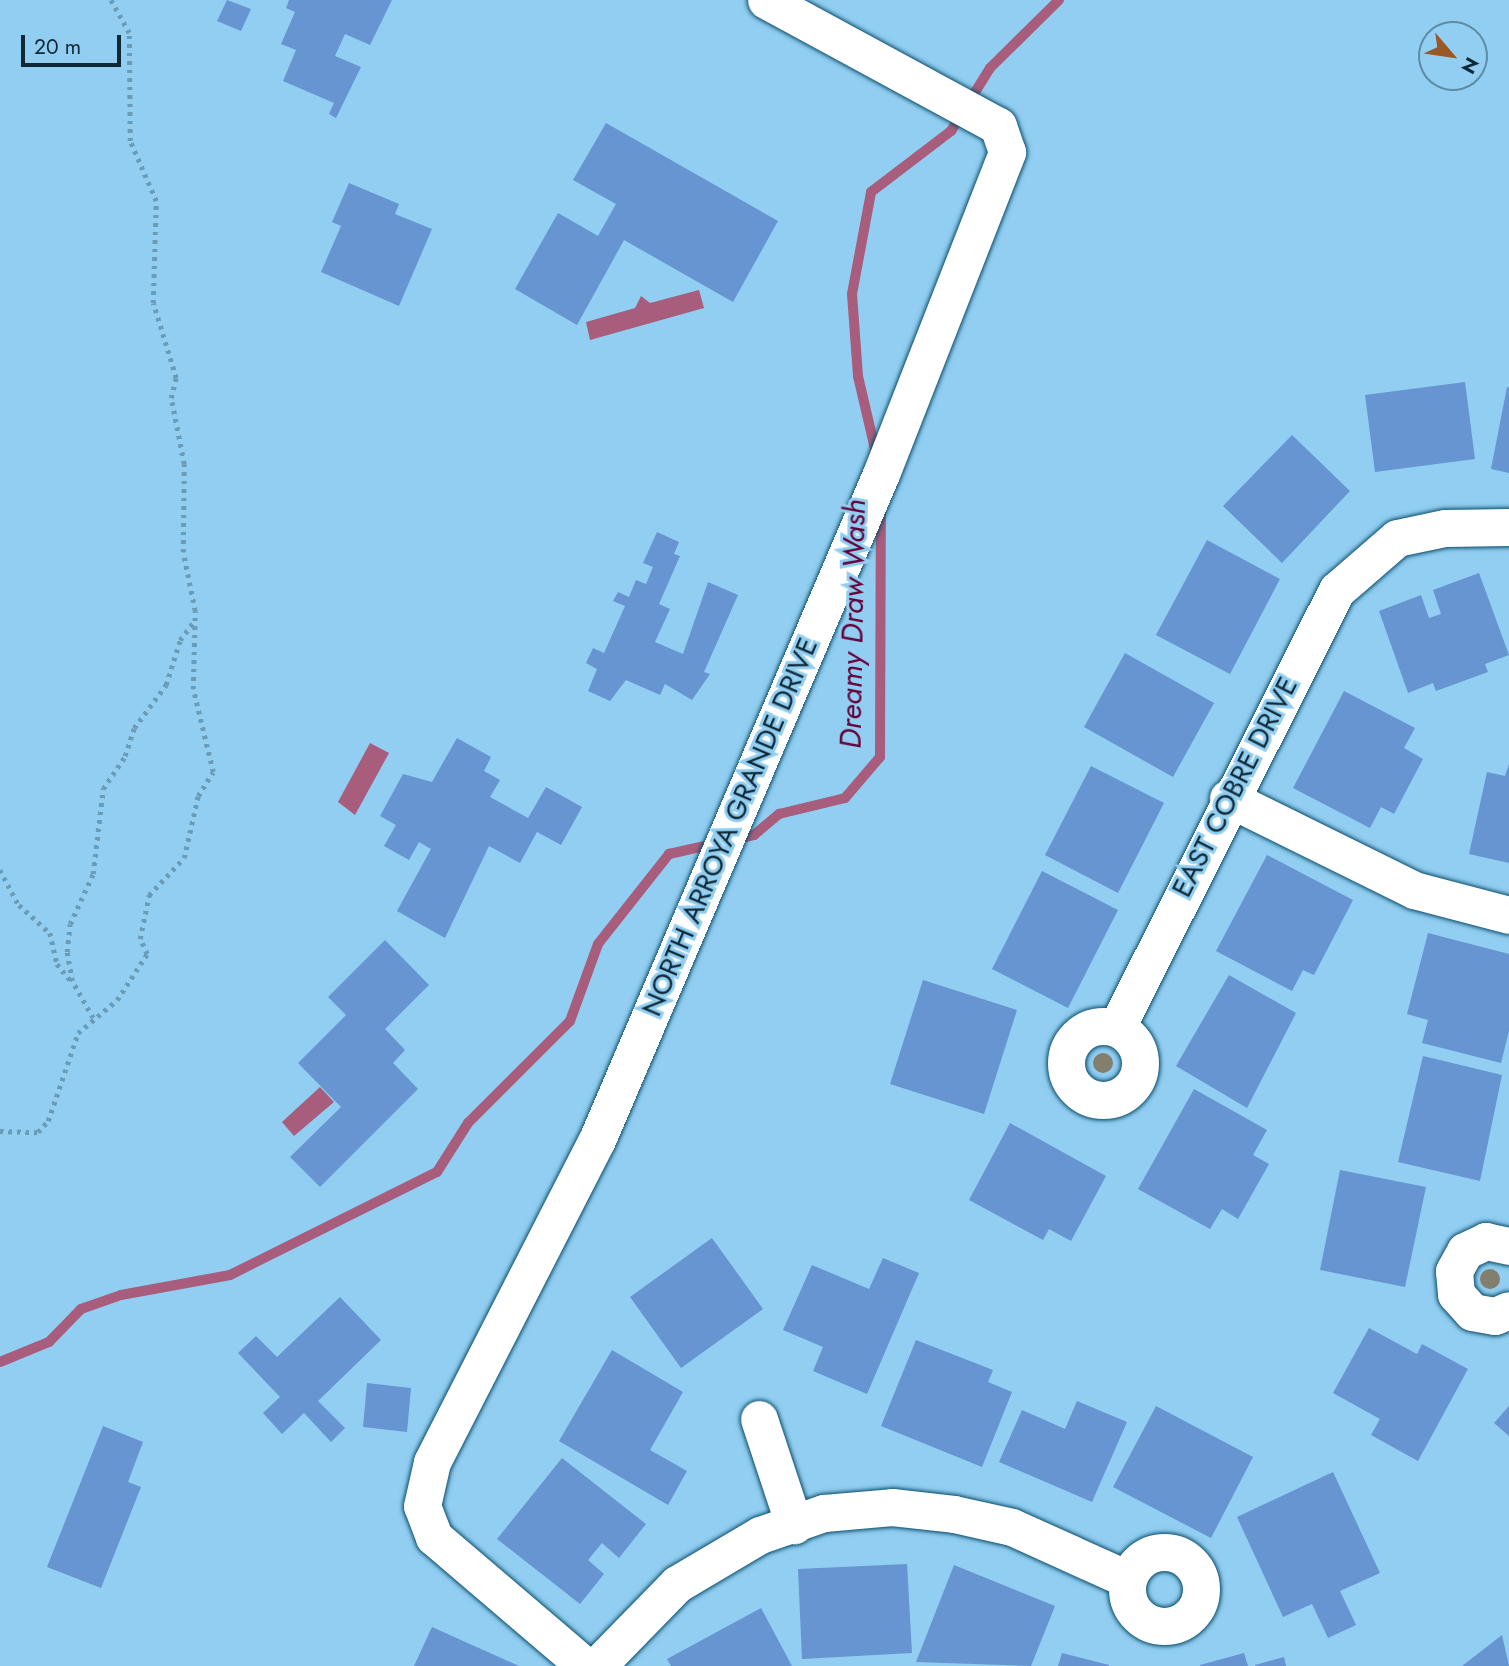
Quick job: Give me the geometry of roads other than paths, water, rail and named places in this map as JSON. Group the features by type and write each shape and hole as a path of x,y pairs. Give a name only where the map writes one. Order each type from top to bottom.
{"street":[{"name":"NORTH ARROYA GRANDE DRIVE","path":"584,1666 434,1537 422,1506 432,1462 553,1235 742,803 994,192 1007,152 998,126 766,0"},
{"name":"EAST COBRE DRIVE","path":"1117,1027 1228,799 1337,590 1368,558 1397,538 1445,528 1509,527"},
{"path":"1228,799 1414,890 1509,915"},
{"path":"1509,1246 1486,1241 1465,1251 1454,1271 1456,1294 1472,1312 1495,1316 1509,1310"},
{"path":"760,1419 794,1525"},
{"path":"597,1666 677,1584 760,1535 824,1513 892,1507 954,1514 1012,1527 1127,1578"}],"waterway":[{"name":"Dreamy Draw Wash","path":"876,453 858,376 852,294 871,192 951,131 990,68 1059,0"},
{"name":"Dreamy Draw Wash","path":"734,840 754,835 779,814 845,798 880,757 881,510"},
{"name":"Dreamy Draw Wash","path":"0,1362 49,1342 81,1309 121,1295 230,1275 437,1172 468,1123 570,1021 598,944 669,854 713,844"}]}
